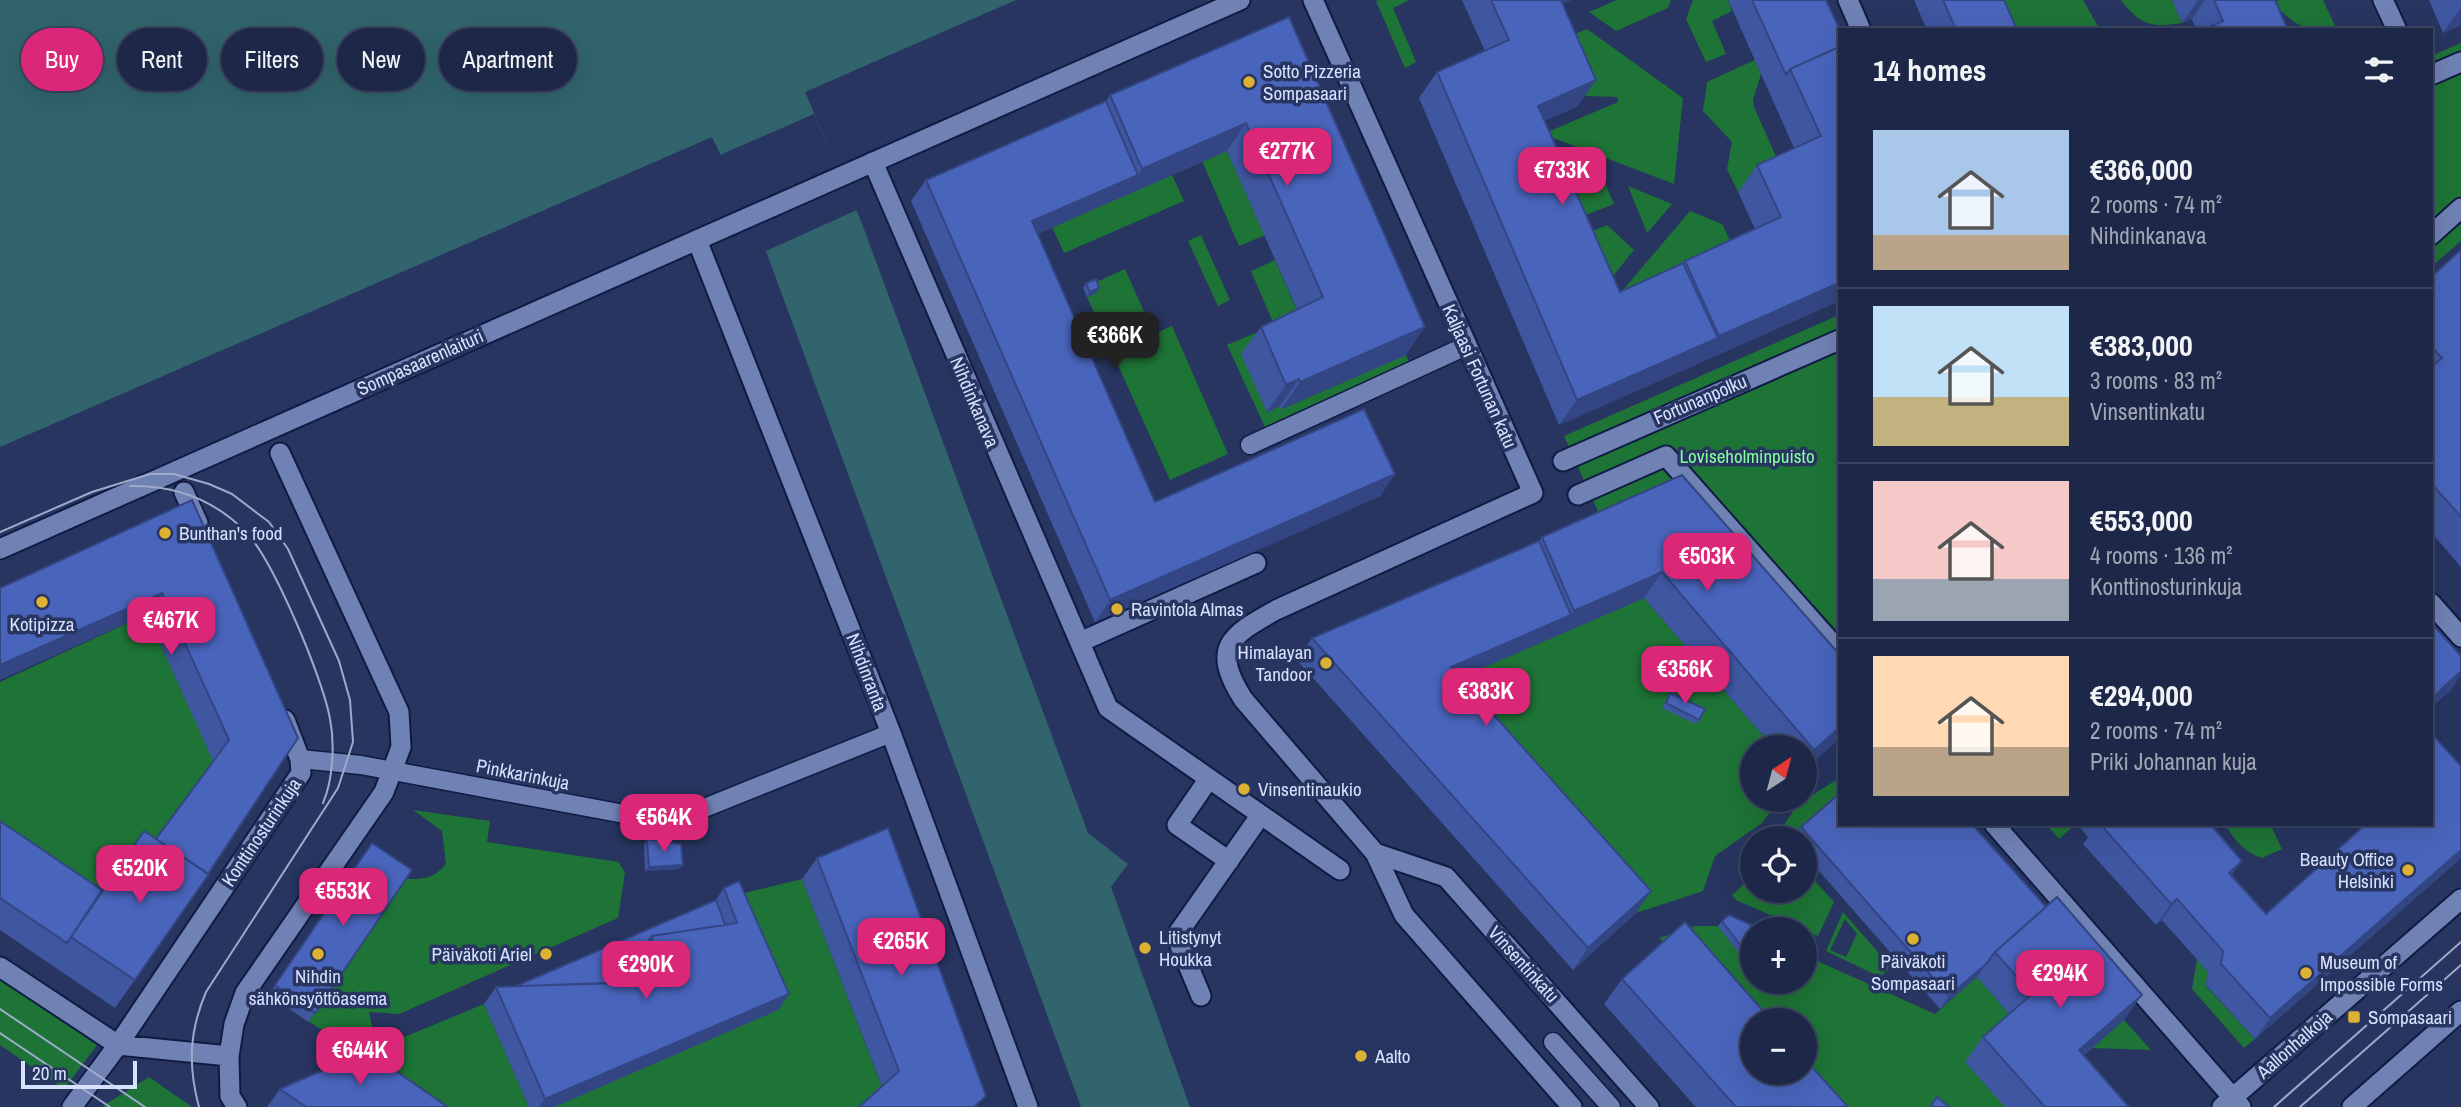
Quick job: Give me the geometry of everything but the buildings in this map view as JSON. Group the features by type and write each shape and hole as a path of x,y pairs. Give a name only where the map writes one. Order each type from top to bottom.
{"street":[{"name":"Sompasaarenlaituri","path":"0,549 1240,0"},
{"name":"Kaljaasi Fortunan katu","path":"1313,0 1533,493 1276,610 1241,630 1229,642 1225,659 1230,679 1243,699 1376,853"},
{"path":"1848,0 1860,28"},
{"path":"2384,0 2396,28"},
{"path":"2433,74 2461,62"},
{"name":"Nihdinkanava","path":"873,162 1108,708 1340,870"},
{"path":"2433,233 2461,208"},
{"name":"Nihdinranta","path":"697,240 891,733 1028,1107"},
{"name":"Fortunanpolku","path":"1563,461 1838,340"},
{"path":"237,1107 230,1096 229,1056 234,1024 246,993 384,792 401,747 399,712 280,453"},
{"path":"1578,495 1666,456 1838,650"},
{"path":"184,492 206,540"},
{"path":"1080,642 1256,563"},
{"path":"2433,605 2461,637"},
{"name":"Konttinosturinkuja","path":"72,1107 118,1045 301,773 300,758 279,705"},
{"path":"1208,780 1174,829 1229,861"},
{"path":"1201,996 1176,936 1260,816"},
{"path":"1996,826 2232,1104"},
{"path":"1376,853 1404,915 1572,1107"},
{"name":"Vinsentinkatu","path":"1376,853 1446,877 1649,1107"},
{"name":"Aallonhalkoja","path":"2232,1104 2461,899"},
{"path":"0,967 118,1045 229,1056"},
{"path":"2353,1107 2461,1011"}],"lane":[{"path":"1250,445 1466,346"},
{"name":"Pinkkarinkuja","path":"300,758 394,771 635,816 687,815 891,733"},
{"path":"1553,1042 1611,1107"}],"green space":[{"path":"1409,0 1393,8 1416,62 1405,68 1376,1"},
{"path":"1617,0 1671,0 1668,8 1616,31 1589,12"},
{"path":"1693,0 1728,0 1732,11 1712,21 1726,54 1706,62 1686,19"},
{"path":"2001,0 2083,0 2099,28 2013,28"},
{"path":"2121,0 2172,0 2182,23 2148,23 2135,15"},
{"path":"2323,0 2336,28 2301,26 2273,2"},
{"path":"1587,29 1683,98 1674,184 1543,134 1618,102 1617,97 1583,96 1572,35"},
{"path":"2461,43 2461,241 2433,265 2433,55"},
{"path":"1755,60 1761,74 1753,100 1754,107 1783,172 1738,192 1727,169 1732,142 1703,111 1707,82"},
{"path":"1227,151 1265,235 1239,246 1202,161"},
{"path":"1557,159 1602,176 1614,204 1581,217"},
{"path":"1172,175 1184,201 1064,253 1052,227"},
{"path":"1628,186 1672,204 1647,233"},
{"path":"1690,211 1722,224 1735,251 1618,296"},
{"path":"1607,225 1634,250 1600,292 1588,233"},
{"path":"1201,235 1230,300 1218,306 1188,241"},
{"path":"1275,260 1303,324 1290,330 1272,320 1251,271"},
{"path":"1125,269 1154,334 1172,326 1228,454 1170,480 1087,297 1096,293 1092,284"},
{"name":"Loviseholminpuisto","path":"1838,315 1838,699 1600,516 1564,436"},
{"path":"1255,333 1260,343 1267,412 1280,406 1282,409 1406,355 1409,362 1265,427 1227,345"},
{"path":"1644,598 1763,735 1740,735 1740,812 1770,812 1758,826 1740,826 1740,838 1715,856 1703,891 1636,913 1436,688"},
{"path":"147,614 214,762 137,866 125,859 98,895 0,852 0,682"},
{"path":"1836,780 1838,799 1805,826 1783,826 1792,812 1817,812 1817,792"},
{"path":"413,810 490,821 487,842 619,862 625,873 618,918 399,1014 369,1012 372,1027 340,1042 299,1015 405,879 428,877 446,864 442,831"},
{"path":"2048,826 2074,826 2059,839"},
{"path":"2226,826 2271,826 2282,849 2262,858 2240,845"},
{"path":"802,879 884,1092 868,1107 554,1107 777,1010 728,897"},
{"path":"1817,883 1834,902 1818,936 1817,917 1775,917 1743,903 1817,903"},
{"path":"1740,888 1740,902 1732,895"},
{"path":"1843,912 1891,967 1880,977 1826,951","holes":["1845,919 1857,934 1846,957 1830,950"]},
{"path":"1726,919 1740,925 1740,994 1817,994 1817,961 1935,1014 1977,977 2014,1019 2005,1107 1808,1107 1807,1085 1817,1085 1817,1008 1740,1009 1659,938 1695,926 1718,926"},
{"path":"2197,959 2208,972 2206,986 2255,1039 2244,1048 2192,989"},
{"path":"0,979 97,1045 64,1089 0,1045"},
{"path":"484,1004 529,1107 402,1107 346,1061"},
{"path":"2124,1020 2151,1050 2092,1048"},
{"path":"149,1077 192,1107 102,1107 106,1104"}],"shaded area":[{"path":"0,0 1016,0 805,92 861,221 1088,833 1128,864 1111,887 1190,1107 1081,1107 766,251 712,137 0,447"}],"pier":[{"path":"814,114 857,210 766,251 720,155"}],"tram line":[{"path":"0,532 92,492 150,474 174,474 209,484 232,494 269,522 288,549 339,661 350,700 353,742 338,788 206,992 196,1021 192,1049 193,1077 199,1107"},
{"path":"130,486 162,488 207,503 233,520 256,545 295,620 318,677 330,719 333,751 329,784 323,803"},
{"path":"2274,1107 2461,942"},
{"path":"2300,1107 2461,965"},
{"path":"0,1009 145,1107"},
{"path":"0,1033 110,1107"}],"place":[{"name":"Sotto Pizzeria Sompasaari","path":"1249,82"},
{"name":"Bunthan's food","path":"165,533"},
{"name":"Kotipizza","path":"42,602"},
{"name":"Ravintola Almas","path":"1117,609"},
{"name":"Himalayan Tandoor","path":"1326,663"},
{"name":"Vinsentinaukio","path":"1244,789"},
{"name":"Beauty Office Helsinki","path":"2408,870"},
{"name":"Päiväkoti Sompasaari","path":"1913,939"},
{"name":"Litistynyt Houkka","path":"1145,948"},
{"name":"Nihdin sähkönsyöttöasema","path":"318,954"},
{"name":"Päiväkoti Ariel","path":"546,954"},
{"name":"Museum of Impossible Forms","path":"2306,973"},
{"name":"Sompasaari","path":"2354,1017"},
{"name":"Aalto","path":"1361,1056"}]}
